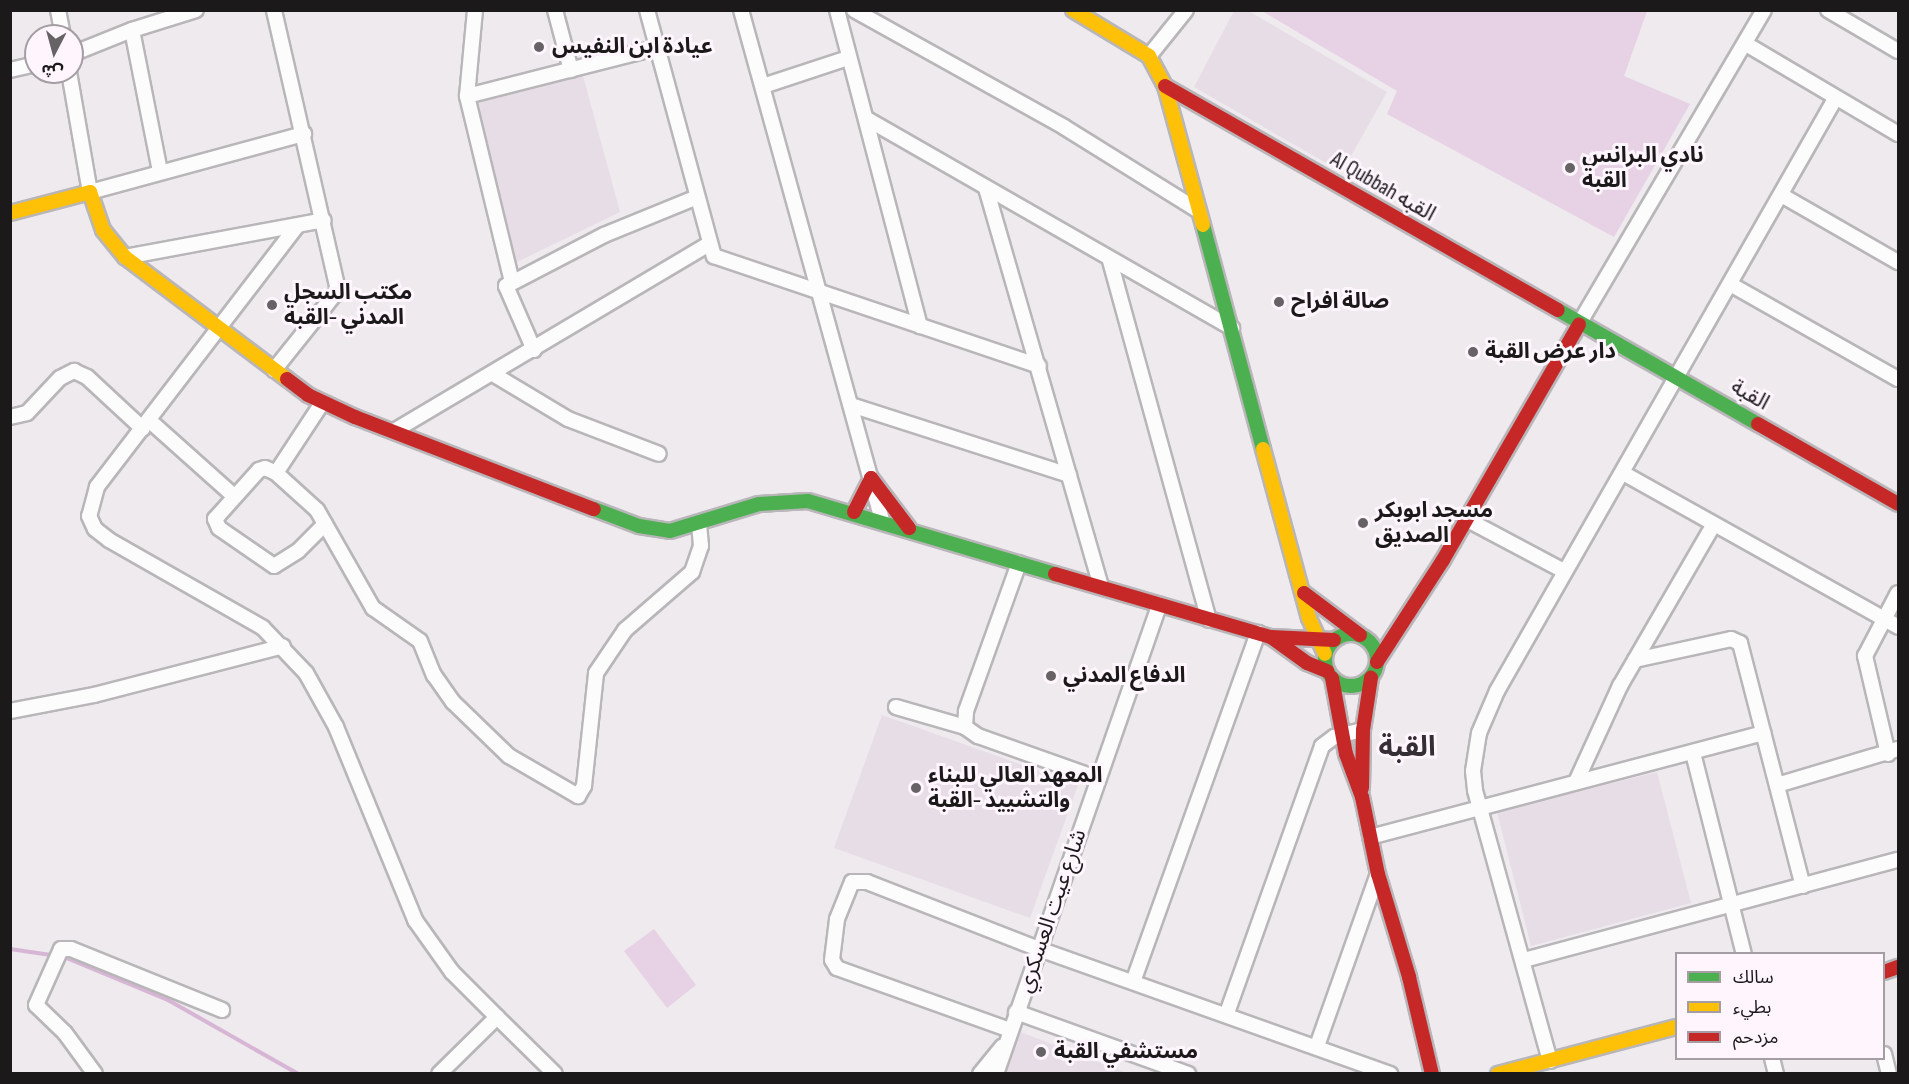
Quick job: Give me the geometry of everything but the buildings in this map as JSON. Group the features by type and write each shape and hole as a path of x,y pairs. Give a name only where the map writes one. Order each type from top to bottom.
{"street":[{"path":"84,49 164,14 196,10"},
{"path":"274,10 324,220 338,293 274,370"},
{"path":"475,10 467,96 512,282"},
{"path":"555,10 571,70"},
{"path":"647,10 714,256 725,262 1039,366"},
{"path":"741,10 882,520"},
{"path":"837,10 920,326"},
{"path":"854,10 1064,128 1199,211"},
{"path":"1073,10 1149,56 1165,86 1304,593 1317,638 1325,654 1342,735 1362,797 1378,874 1409,977 1432,1074"},
{"path":"1149,56 1186,10"},
{"path":"1362,797 1363,730 1371,678 1377,662 1399,633 1764,10"},
{"path":"1828,10 1899,51"},
{"path":"132,30 160,171"},
{"path":"1746,44 1835,99 1899,134"},
{"path":"467,96 656,48"},
{"path":"763,86 848,58"},
{"path":"71,84 90,192 103,230 126,256 219,331 322,403 639,526 670,531 759,504 792,499 882,520 1264,635 1334,640"},
{"name":"Al Qubbah القبه","path":"1165,86 1579,324"},
{"path":"1550,1061 1524,960 1479,808 1473,771 1486,711 1564,571 1679,378 1730,284 1783,196 1835,99"},
{"path":"867,119 1110,261 1232,328"},
{"path":"10,213 304,134"},
{"path":"986,188 1101,587"},
{"path":"1783,196 1899,262"},
{"path":"534,350 506,286 604,235 697,197"},
{"path":"126,256 324,220"},
{"path":"297,226 92,496 89,516 95,529 108,540 263,628 283,646 306,673 336,727 415,920 452,972 555,1074"},
{"path":"394,431 534,350 709,244"},
{"path":"1110,261 1209,620"},
{"path":"1730,284 1899,379"},
{"name":"القبة","path":"1579,324 1679,378 1899,504"},
{"path":"10,417 27,413 60,378 74,371 87,377 234,496"},
{"path":"493,374 568,419 659,454"},
{"path":"276,473 322,403"},
{"path":"851,405 1069,475"},
{"path":"325,524 281,564 268,565 216,524 218,514 261,469 276,473 311,503 325,524 373,608 417,638 434,675 453,702 509,756 578,796 585,778 596,673 625,630 692,572 701,546 699,524"},
{"path":"1623,473 1899,627"},
{"path":"854,512 872,478"},
{"path":"872,478 909,528"},
{"path":"1466,519 1564,571"},
{"path":"1576,782 1635,660 1714,524"},
{"path":"965,727 966,711 1019,563"},
{"path":"1304,593 1373,646 1377,662"},
{"path":"1777,785 1893,752 1865,656 1899,593"},
{"name":"شارع عيت العسكري","path":"996,1074 1002,1047 1017,1011 1159,605"},
{"path":"1264,635 1307,663 1356,686 1371,678"},
{"path":"1133,981 1264,635"},
{"path":"1325,654 1334,640 1342,635 1360,635"},
{"path":"1635,660 1736,640 1742,646 1803,886"},
{"path":"10,711 94,695 283,646"},
{"path":"896,707 965,727 978,736 1099,779"},
{"path":"1227,1013 1322,746 1342,735 1363,730"},
{"path":"1370,837 1764,734"},
{"path":"1693,753 1743,952"},
{"path":"1524,960 1899,860"},
{"path":"1317,1046 1378,874"},
{"path":"1010,1030 837,968 832,960 841,905 852,882 861,881 1039,949 1227,1013 1381,1072"},
{"path":"95,1074 65,1033 36,1005 61,949 71,949 222,1010"},
{"path":"1017,1011 1188,1074"},
{"path":"438,1074 497,1017"},
{"path":"1498,1074 1675,1028"},
{"name":"شارع عيت العسكري","path":"980,1074 1002,1047"},
{"path":"1885,1058 1889,1074"}],"shaded area":[{"path":"1247,10 1387,92 1342,172 1194,87 1234,11"},
{"name":"نادي البرانس القبة","path":"1262,11 1647,11 1624,76 1690,104 1614,237 1387,114 1397,91"},
{"path":"583,76 620,212 515,263 474,104"},
{"path":"882,715 1078,785 1030,918 834,848"},
{"path":"1657,772 1691,903 1531,946 1497,812"},
{"path":"654,929 696,985 667,1008 624,951"},
{"name":"مستشفي القبة","path":"1018,1031 1127,1073 1002,1074"}],"waterway":[{"path":"10,949 64,957 168,1000 298,1074"}],"traffic: fast":[{"path":"1203,225 1263,449"},
{"path":"1558,310 1758,424"},
{"path":"594,509 639,526 670,531 759,504 808,501 1055,574"},
{"path":"1346,634 1356,634 1366,638 1373,645 1377,660 1373,675 1366,682 1356,686 1346,686 1336,682 1329,675 1325,665 1325,655 1329,645 1336,638 1346,634"}],"traffic: slow":[{"path":"1073,10 1149,56 1165,86 1203,225"},
{"path":"10,213 90,192 103,230 125,257 287,379"},
{"path":"1263,449 1309,618 1325,654"},
{"path":"1498,1074 1675,1027"}],"traffic: jam":[{"path":"1165,86 1558,310"},
{"path":"1377,662 1443,560 1579,324"},
{"path":"287,379 308,395 355,417 594,509"},
{"path":"1758,424 1898,504"},
{"path":"854,512 871,478 909,528"},
{"path":"1055,574 1271,637 1334,640"},
{"path":"1304,593 1360,635"},
{"path":"1271,637 1307,663 1327,671"},
{"path":"1332,678 1346,754 1362,797 1378,874 1409,977 1432,1074"},
{"path":"1362,788 1363,730 1371,678"},
{"path":"1885,972 1898,967"}],"place":[{"name":"عيادة ابن النفيس","path":"539,47"},
{"name":"نادي البرانس القبة","path":"1570,168"},
{"name":"صالة افراح","path":"1279,302"},
{"name":"مكتب السجل المدني -القبة","path":"272,305"},
{"name":"دار عرض القبة","path":"1473,352"},
{"name":"مسجد ابوبكر الصديق","path":"1363,523"},
{"name":"الدفاع المدني","path":"1051,676"},
{"name":"المعهد العالي للبناء والتشييد -القبة","path":"916,788"},
{"name":"مستشفي القبة","path":"1041,1052"}],"district":[{"name":"القبة","path":"1407,748"}]}
